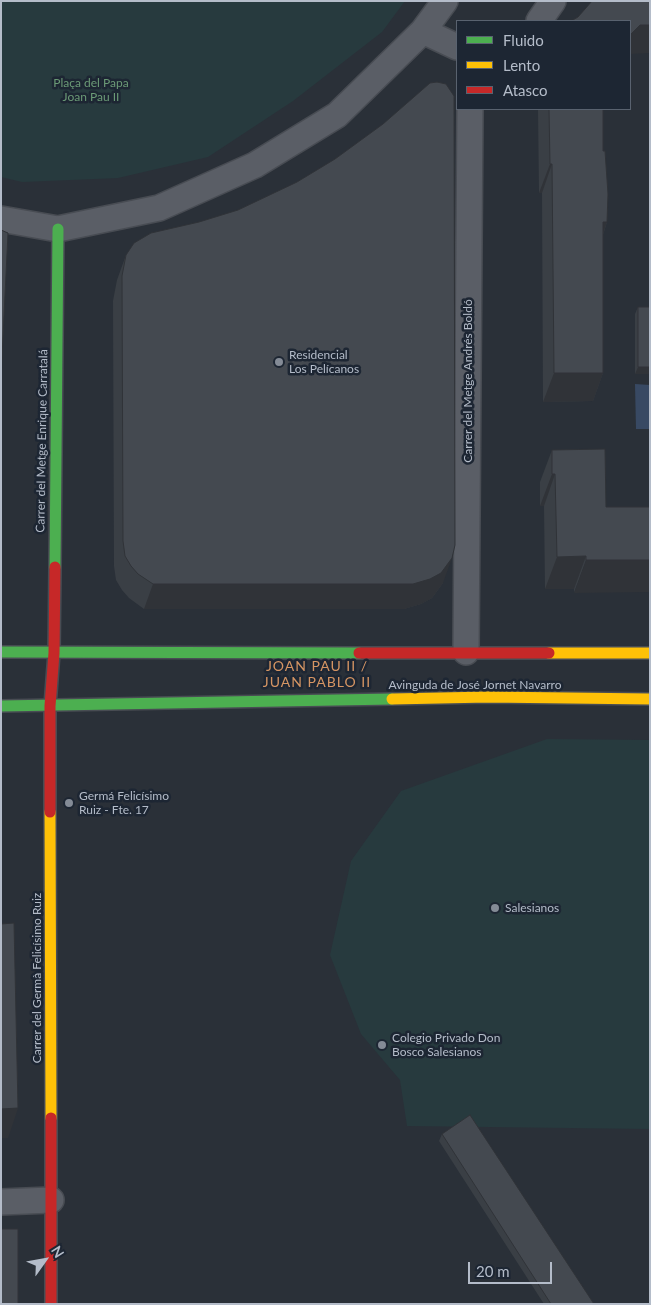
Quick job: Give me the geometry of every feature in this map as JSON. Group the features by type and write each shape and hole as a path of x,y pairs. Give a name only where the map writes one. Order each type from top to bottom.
{"street":[{"path":"1,219 58,229 159,208 255,165 336,115 423,31 445,1"},
{"path":"540,20 552,1"},
{"path":"423,31 456,47"},
{"name":"Carrer del Metge Andrés Boldó","path":"466,652 470,110"},
{"name":"Carrer del Metge Enrique Carratalá","path":"54,653 58,229"},
{"path":"1,652 650,653"},
{"name":"Carrer del Germà Felicísimo Ruiz","path":"52,1304 50,706 54,653"},
{"name":"Avinguda de José Jornet Navarro","path":"1,706 488,697 650,699"},
{"path":"1,1202 51,1200"}],"green space":[{"name":"Plaça del Papa Joan Pau II","path":"1,1 405,1 382,32 293,101 208,157 118,178 22,182 1,177"},
{"name":"Salesianos","path":"547,739 650,740 650,1129 407,1126 400,1080 361,1034 330,955 351,861 401,791"}],"water":[{"path":"635,384 650,385 650,429 636,429"}],"building":[{"path":"592,1 650,1 650,25 640,25 631,34 631,20 573,20 578,17"},
{"name":"Residencial Los Pelícanos","path":"430,83 446,84 454,96 455,545 452,558 441,573 430,579 413,584 153,584 138,574 131,566 125,556 123,541 122,276 126,255 134,243 151,233 199,222 238,210 297,182 335,159 383,124"},
{"path":"549,110 603,110 603,151 605,151 608,194 607,222 603,222 603,373 554,373 552,164 550,164"},
{"path":"1,230 8,233 1,378"},
{"path":"638,307 650,307 650,367 638,367"},
{"path":"605,449 606,507 650,507 650,560 586,560 586,556 557,557 555,474 552,474 552,450"},
{"path":"14,923 18,1108 1,1109 1,924"},
{"path":"470,1115 594,1304 551,1304 442,1134"},
{"path":"1,1229 18,1229 18,1304 1,1304"}],"traffic: fast":[{"path":"55,567 58,229"},
{"path":"1,652 359,653"},
{"path":"1,706 392,699"}],"traffic: slow":[{"path":"549,653 650,653"},
{"path":"392,699 488,697 650,699"},
{"path":"50,812 51,1118"}],"traffic: jam":[{"path":"50,812 50,706 54,653 55,567"},
{"path":"359,653 549,653"},
{"path":"51,1118 51,1304"}],"place":[{"name":"Residencial Los Pelícanos","path":"279,362"},
{"name":"Germá Felicísimo Ruiz - Fte. 17","path":"69,803"},
{"name":"Salesianos","path":"495,908"},
{"name":"Colegio Privado Don Bosco Salesianos","path":"382,1045"}],"district":[{"name":"JOAN PAU II / JUAN PABLO II","path":"317,674"}]}
